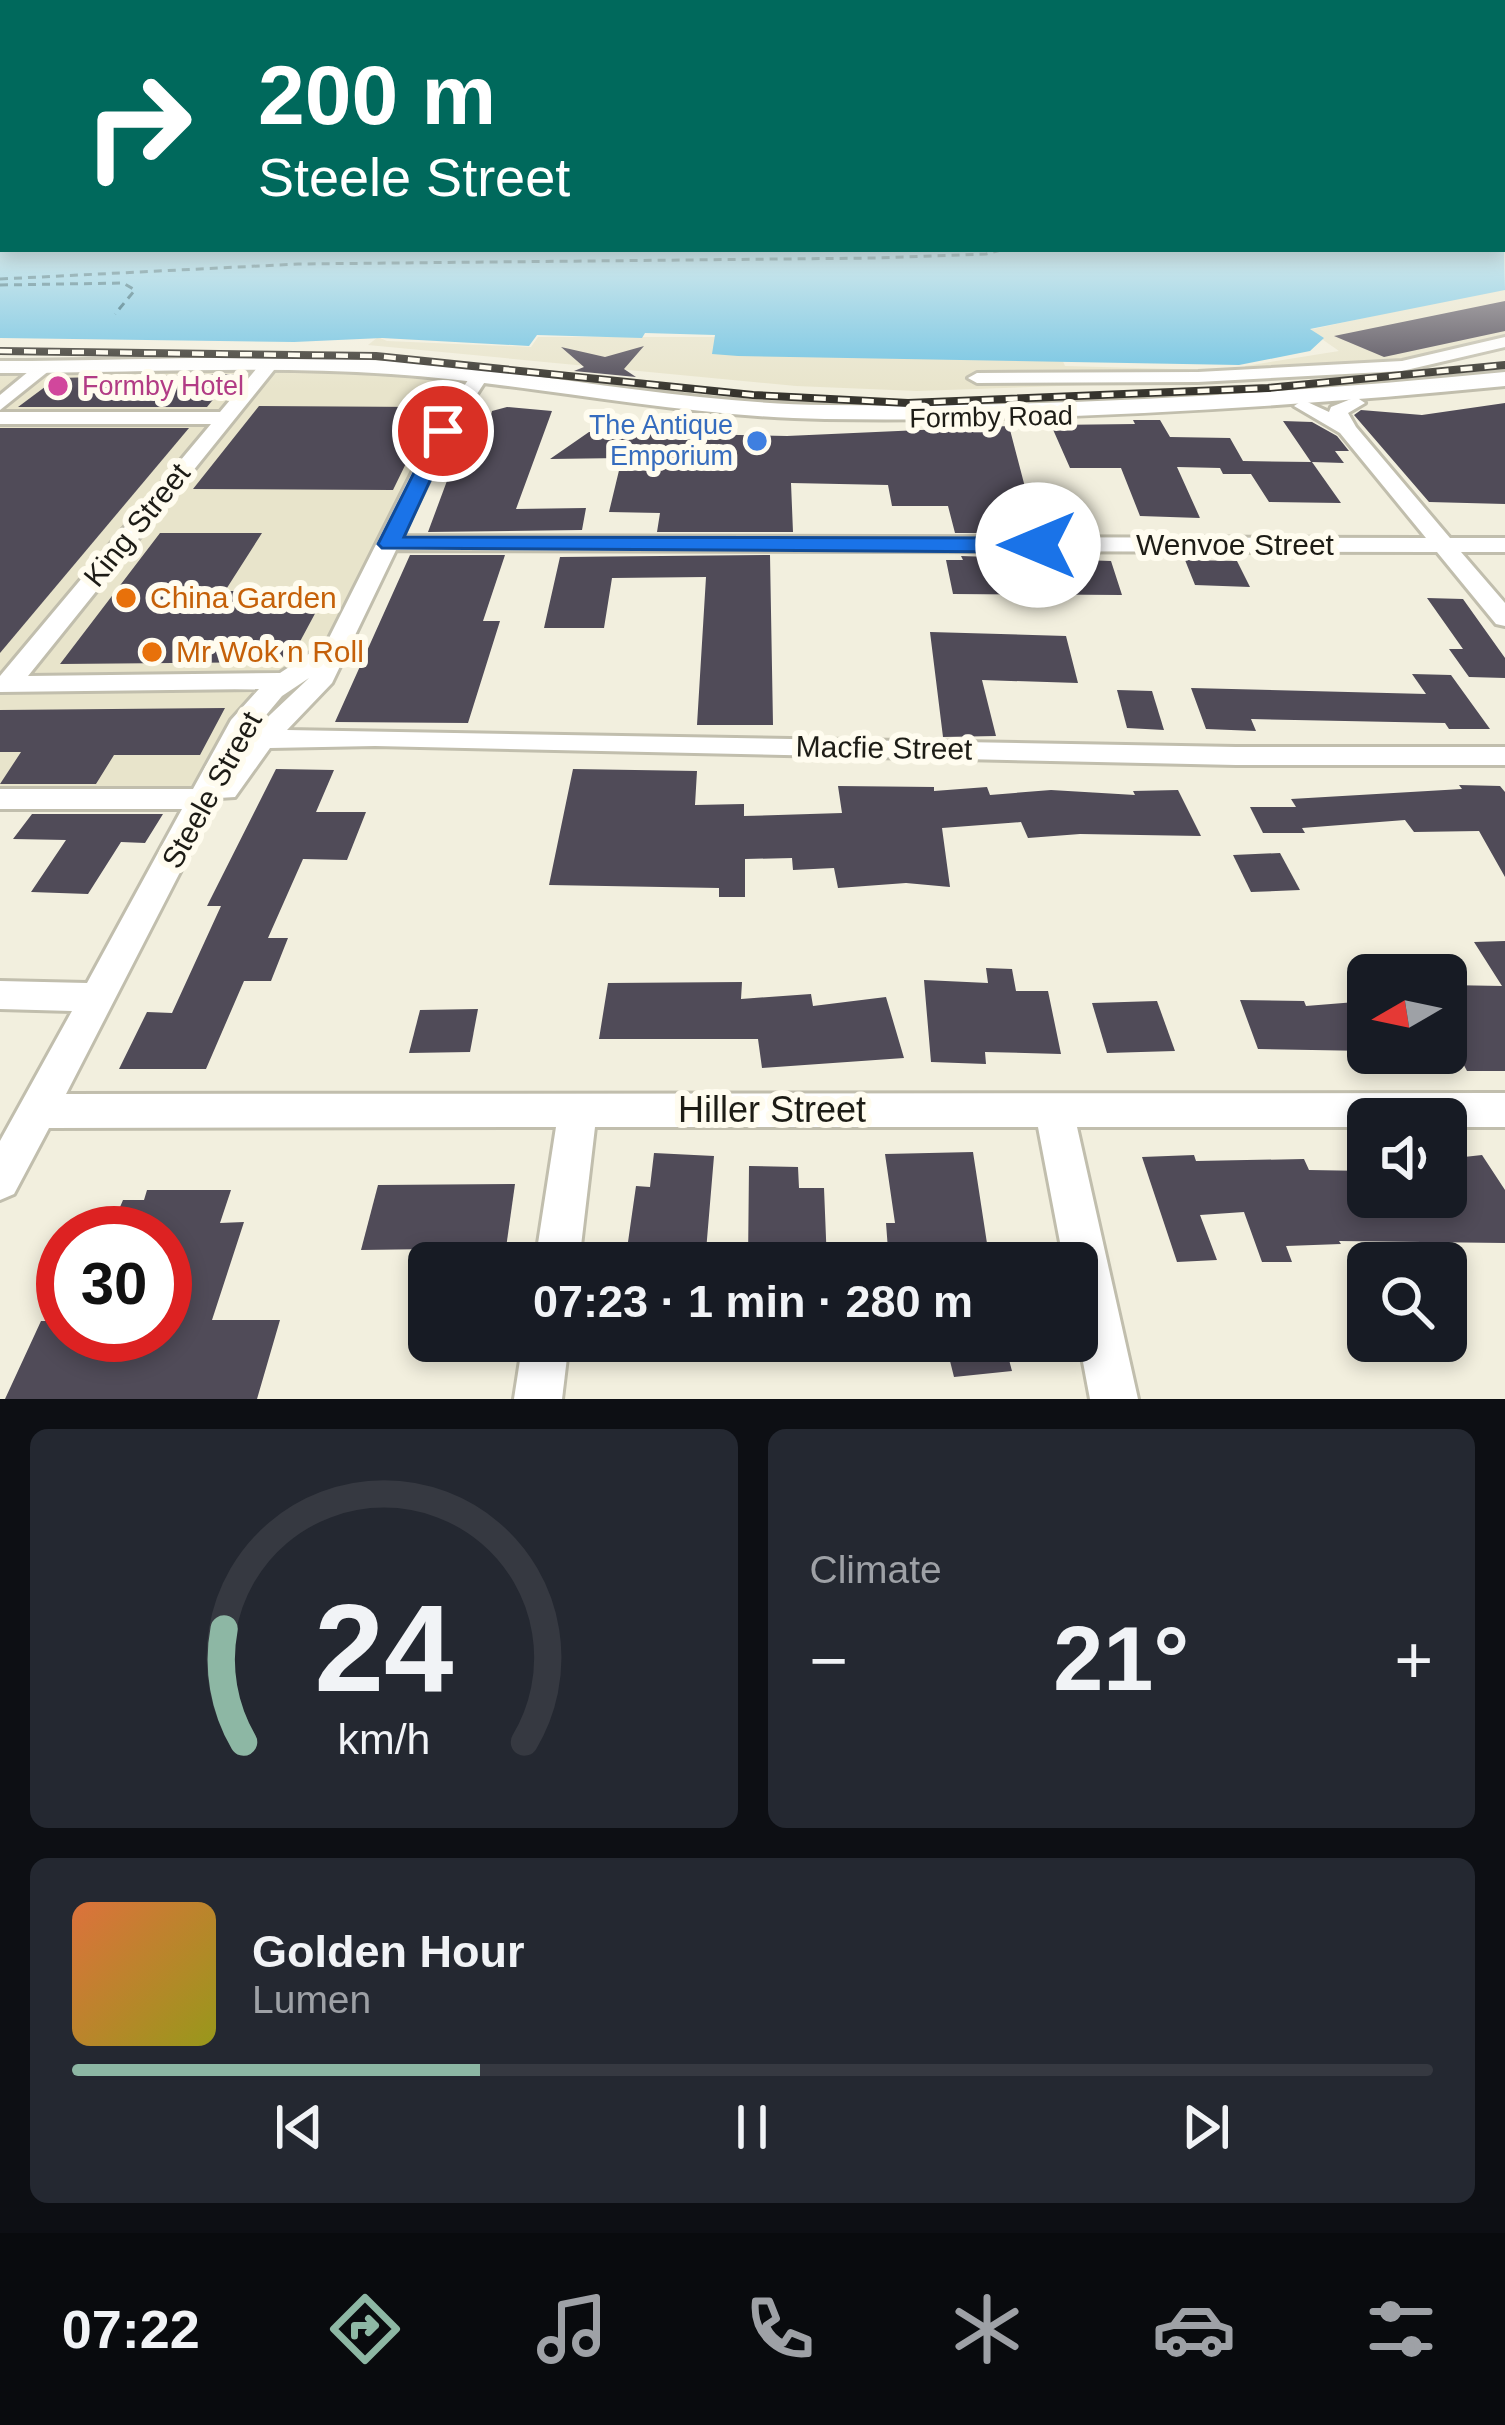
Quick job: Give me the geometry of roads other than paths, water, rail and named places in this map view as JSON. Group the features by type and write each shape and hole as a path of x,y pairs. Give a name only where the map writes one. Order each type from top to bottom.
{"main road":[{"name":"Formby Road","path":"0,367 386,367 542,381 709,406 826,412 1270,402 1505,382"},
{"name":"Formby Road","path":"478,377 687,411 779,419 1017,417 1303,406 1505,382"}],"street":[{"path":"977,378 1198,376 1402,366 1505,341"},
{"path":"0,404 46,366"},
{"name":"King Street","path":"3,684 268,366"},
{"name":"Steele Street","path":"152,902 262,740 319,682 443,431 478,377"},
{"path":"1356,403 1338,410 1348,429 1505,619"},
{"path":"1303,406 1348,429"},
{"path":"0,418 224,418"},
{"name":"Wenvoe Street","path":"390,544 1505,545"},
{"name":"Steele Street","path":"0,1181 245,720 287,681 340,644"},
{"path":"3,684 319,682 313,706 316,726 357,737"},
{"name":"Macfie Street","path":"262,740 357,737 1237,756 1505,756"},
{"path":"0,799 205,799"},
{"path":"0,995 98,997"},
{"path":"559,1242 578,1109"},
{"path":"1054,1110 1114,1399"},
{"name":"Hiller Street","path":"39,1111 1505,1110"},
{"path":"538,1399 543,1362"}],"water":[{"path":"0,261 1504,261 1505,290 1310,329 1324,338 1310,351 1239,365 738,356 712,354 715,335 645,333 642,338 537,335 529,346 382,338 294,342 0,338"}],"railway":[{"path":"0,351 376,356 753,395 908,403 1268,388 1505,365"}],"place":[{"name":"Formby Hotel","path":"58,386"},
{"name":"The Antique Emporium","path":"757,441"},
{"name":"China Garden","path":"126,598"},
{"name":"Mr Wok n Roll","path":"152,652"}]}
